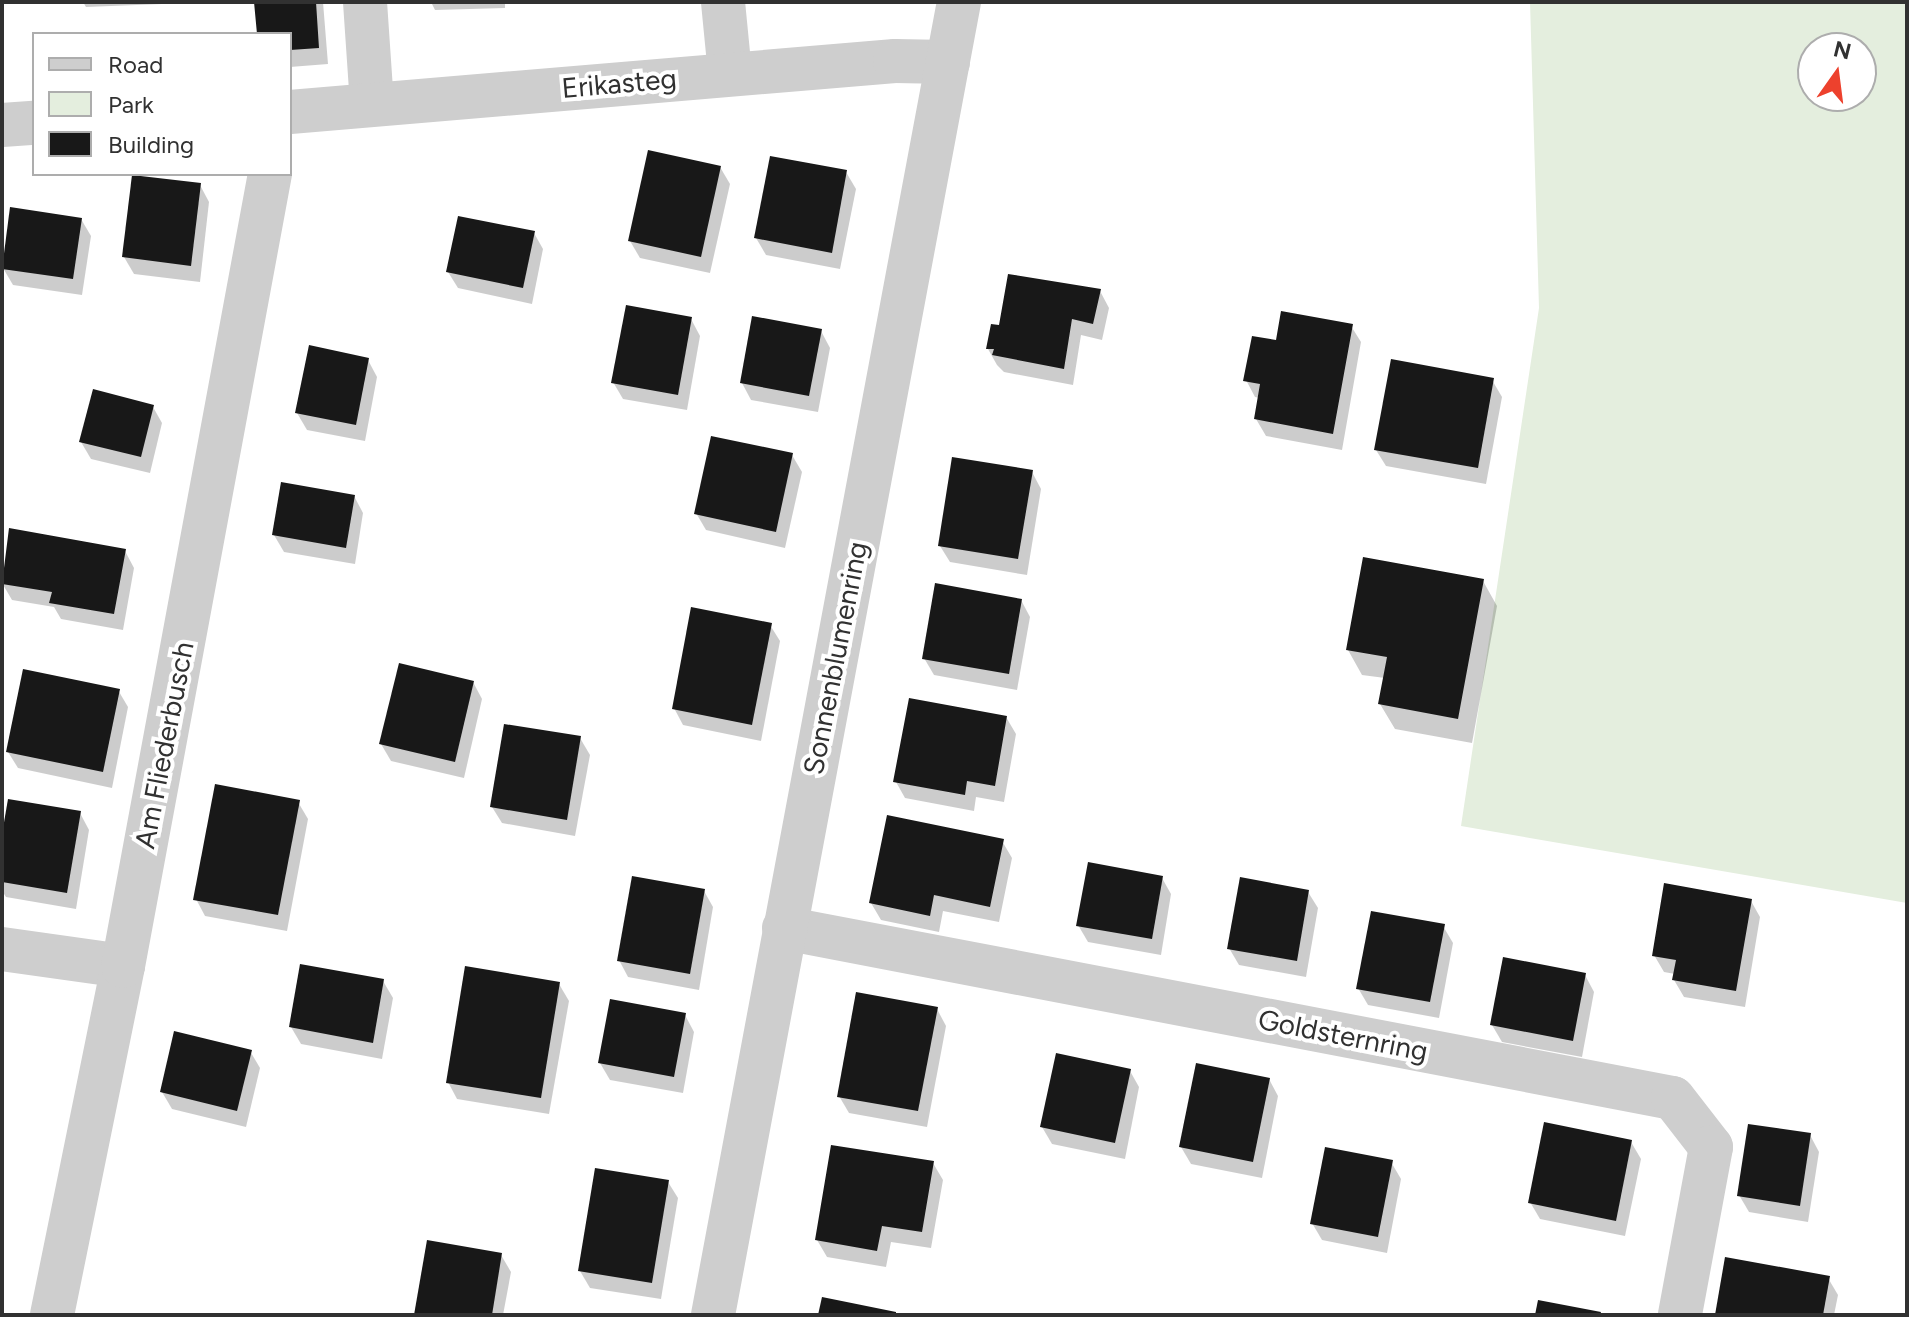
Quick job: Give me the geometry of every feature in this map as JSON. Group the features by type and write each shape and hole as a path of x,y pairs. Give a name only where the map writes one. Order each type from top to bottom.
{"street":[{"path":"365,2 372,104"},
{"path":"723,2 730,74"},
{"name":"Sonnenblumenring","path":"713,1315 959,2"},
{"name":"Erikasteg","path":"292,112 895,61 948,62"},
{"path":"2,125 32,123"},
{"name":"Am Fliederbusch","path":"52,1315 123,966 270,176"},
{"name":"Goldsternring","path":"784,928 1673,1098 1711,1147 1680,1315"},
{"path":"2,949 123,966"}],"green space":[{"path":"1530,2 1907,2 1907,903 1461,826 1539,308"}],"building":[{"path":"254,2 316,2 319,48 292,50 292,32 257,32"},
{"path":"648,150 721,166 701,257 628,241"},
{"path":"770,156 847,170 832,253 754,238"},
{"path":"132,176 201,183 191,266 122,257"},
{"path":"10,207 82,218 73,279 2,269"},
{"path":"458,216 535,231 523,288 446,272"},
{"path":"1008,274 1101,289 1093,324 1072,319 1064,369 992,355 994,349 986,349 991,324 999,325"},
{"path":"626,305 692,317 678,395 611,383"},
{"path":"1281,311 1353,324 1333,434 1254,419 1260,384 1243,381 1252,336 1276,340"},
{"path":"752,316 822,329 809,396 740,383"},
{"path":"309,345 369,358 356,425 295,413"},
{"path":"1391,359 1494,378 1478,468 1374,450"},
{"path":"93,389 154,405 141,457 79,442"},
{"path":"711,436 793,453 776,532 694,514"},
{"path":"952,457 1033,470 1018,559 938,546"},
{"path":"281,482 355,495 346,548 272,535"},
{"path":"9,528 126,549 114,614 49,603 52,592 2,584"},
{"path":"1363,557 1484,579 1458,719 1378,704 1387,657 1346,650"},
{"path":"935,583 1022,599 1009,674 922,659"},
{"path":"691,607 772,623 752,725 672,709"},
{"path":"399,663 474,681 455,762 379,744"},
{"path":"23,669 120,689 103,772 6,752"},
{"path":"909,698 1007,716 995,786 967,781 965,795 893,782"},
{"path":"504,724 581,736 567,820 490,807"},
{"path":"215,784 300,800 278,915 193,900"},
{"path":"8,799 81,811 67,893 2,882 2,834"},
{"path":"887,815 1004,839 990,907 934,895 930,916 869,903"},
{"path":"1088,862 1163,876 1152,939 1076,926"},
{"path":"632,876 705,889 690,974 617,961"},
{"path":"1240,877 1309,890 1297,961 1227,949"},
{"path":"1664,883 1752,899 1736,991 1672,980 1676,960 1652,956"},
{"path":"1371,911 1445,924 1430,1002 1356,989"},
{"path":"1503,957 1586,973 1573,1041 1490,1025"},
{"path":"300,964 384,979 373,1043 289,1027"},
{"path":"465,966 560,982 541,1098 446,1083"},
{"path":"856,992 938,1007 918,1111 837,1097"},
{"path":"610,999 686,1013 674,1077 598,1063"},
{"path":"174,1031 252,1050 237,1111 160,1092"},
{"path":"1056,1053 1131,1069 1115,1143 1040,1127"},
{"path":"1196,1063 1270,1078 1253,1162 1179,1147"},
{"path":"1544,1122 1632,1140 1616,1221 1528,1203"},
{"path":"1748,1124 1811,1133 1800,1206 1737,1196"},
{"path":"831,1145 934,1161 922,1232 882,1226 877,1251 815,1240"},
{"path":"1325,1147 1393,1160 1378,1237 1310,1224"},
{"path":"595,1168 669,1180 652,1283 578,1271"},
{"path":"427,1240 502,1253 492,1315 414,1315"},
{"path":"1725,1257 1830,1276 1823,1315 1715,1315"},
{"path":"822,1297 896,1312 896,1315 818,1315"},
{"path":"1538,1300 1601,1312 1600,1315 1535,1315"}]}
